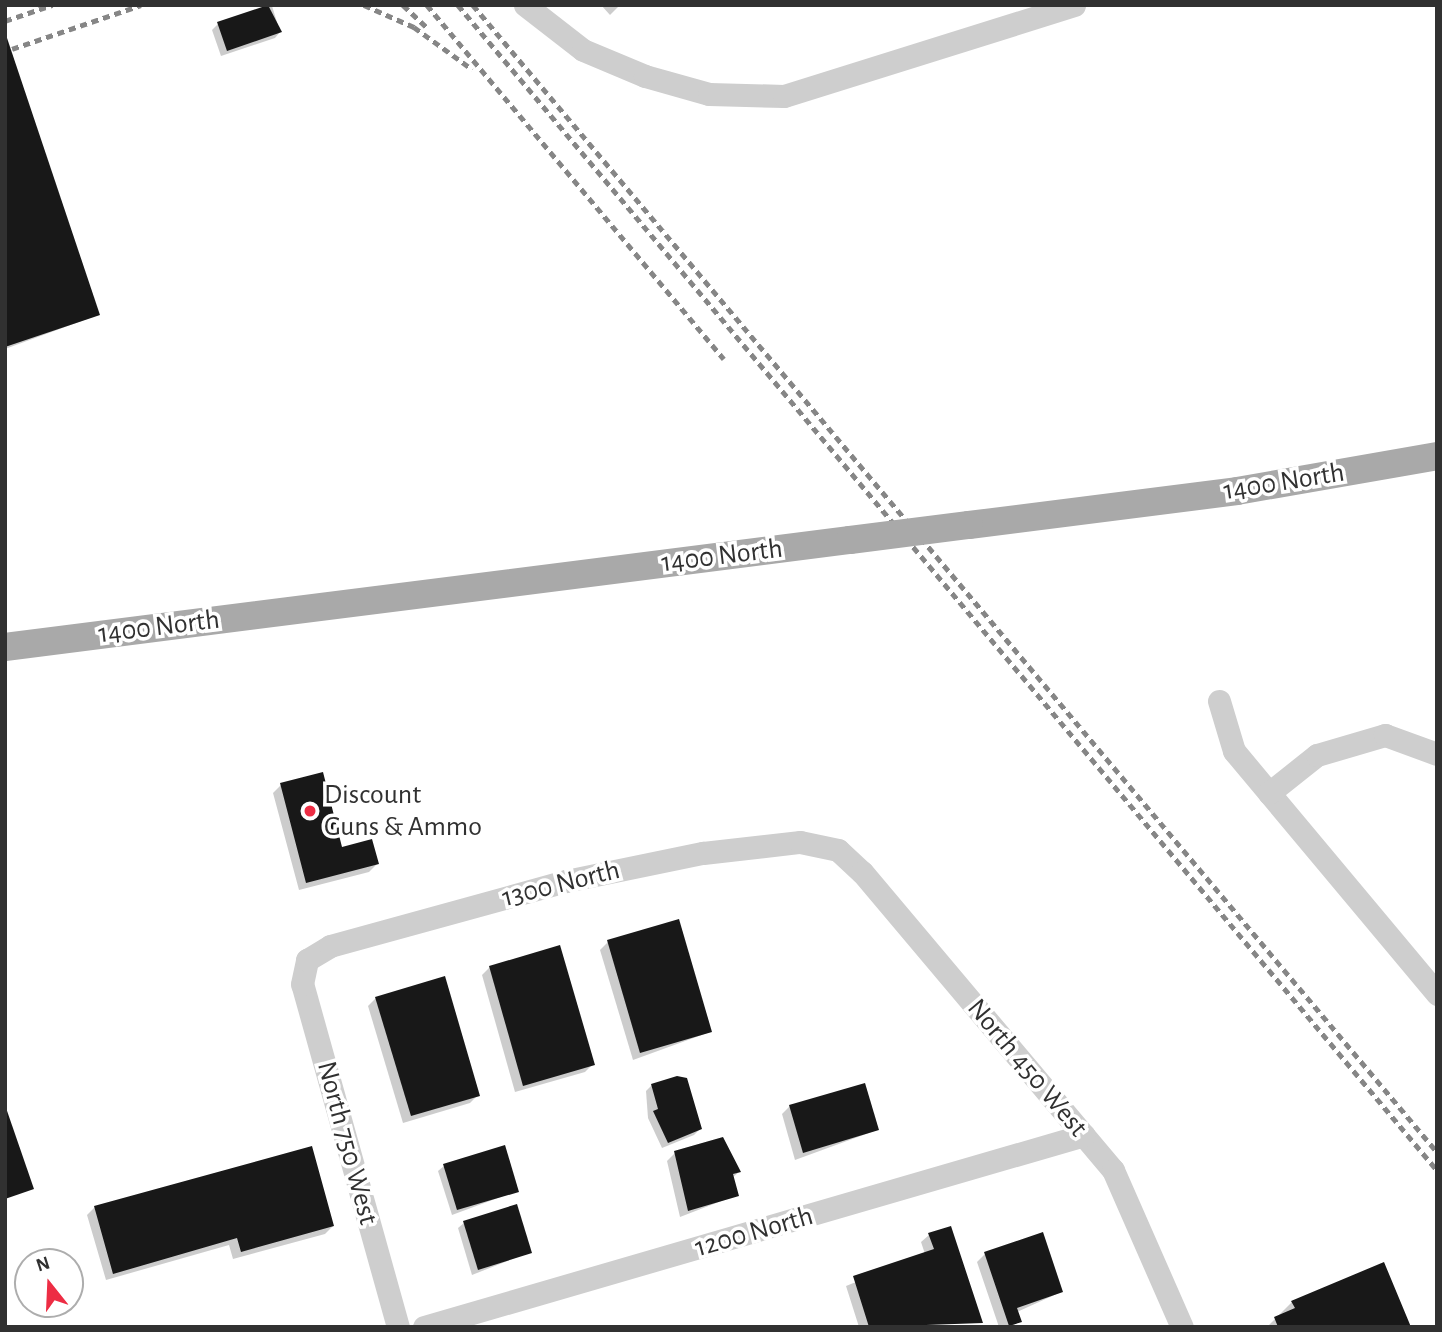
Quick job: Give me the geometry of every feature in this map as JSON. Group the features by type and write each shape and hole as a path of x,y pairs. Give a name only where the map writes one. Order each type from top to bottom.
{"main road":[{"name":"1400 North","path":"5,647 1237,491 1437,456"}],"street":[{"path":"525,5 583,50 709,94 784,96 866,75 1074,5"},
{"path":"1219,701 1234,751 1437,994"},
{"path":"1269,793 1317,755 1385,735 1406,738 1437,754"},
{"name":"1300 North","path":"307,960 330,946 566,881 703,853 824,844"},
{"name":"North 450 West","path":"824,844 862,872 1114,1170 1182,1327"},
{"name":"North 750 West","path":"307,960 302,984 398,1327"},
{"name":"1200 North","path":"424,1327 1084,1135"}],"building":[{"path":"268,5 282,32 227,51 217,22"},
{"path":"5,32 100,315 5,347"},
{"name":"Discount Guns & Ammo","path":"323,772 342,847 372,839 379,864 306,883 280,783"},
{"path":"679,919 712,1032 640,1053 607,940"},
{"path":"560,945 595,1065 523,1086 489,966"},
{"path":"445,976 480,1096 411,1116 375,997"},
{"path":"677,1076 687,1078 702,1129 668,1143 653,1111 658,1109 651,1084"},
{"path":"865,1083 879,1130 803,1153 789,1105"},
{"path":"5,1105 34,1189 5,1199"},
{"path":"723,1137 741,1172 733,1174 739,1196 688,1211 674,1151"},
{"path":"505,1145 519,1192 457,1210 443,1164"},
{"path":"312,1146 334,1226 241,1252 237,1238 113,1274 94,1206"},
{"path":"517,1204 532,1253 478,1270 463,1221"},
{"path":"951,1226 983,1323 869,1327 853,1276 934,1249 928,1233"},
{"path":"1043,1232 1063,1292 1017,1308 1022,1322 1009,1326 984,1252"},
{"path":"1384,1262 1411,1327 1278,1327 1274,1317 1295,1308 1291,1301"}],"railway":[{"path":"5,21 52,5"},
{"path":"12,49 141,5"},
{"path":"364,5 414,27 472,69"},
{"path":"403,5 429,29"},
{"path":"427,5 724,359"},
{"path":"458,5 1437,1170"},
{"path":"473,5 1437,1152"}],"place":[{"name":"Discount Guns & Ammo","path":"310,811"}]}
